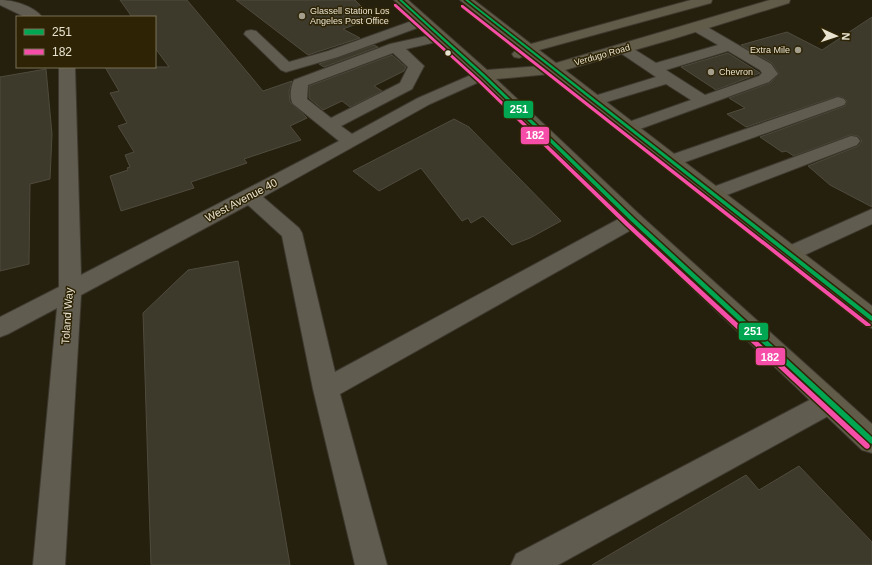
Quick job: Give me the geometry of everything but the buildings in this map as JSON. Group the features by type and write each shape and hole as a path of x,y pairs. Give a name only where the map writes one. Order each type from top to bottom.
{"main road":[{"path":"400,0 483,75 633,220 872,441"},
{"path":"466,0 872,319"},
{"path":"483,75 527,49 706,0"},
{"name":"Verdugo Road","path":"483,75 553,69 784,0"}],"street":[{"path":"0,0 18,7 33,16"},
{"path":"251,34 286,67 333,54 423,21"},
{"path":"629,128 764,79 770,74 766,67 697,27"},
{"path":"351,142 299,101 300,83 395,47 440,37"},
{"path":"654,69 730,46"},
{"path":"329,125 406,86 416,66 395,47"},
{"path":"624,49 703,101"},
{"name":"Toland Way","path":"49,565 70,291 67,68"},
{"name":"West Avenue 40","path":"0,328 351,142 424,101 483,75"},
{"path":"594,101 668,78"},
{"path":"406,86 424,101"},
{"path":"671,161 838,102"},
{"path":"712,194 851,141"},
{"path":"250,196 292,233 326,389 371,565"},
{"path":"789,254 872,216"},
{"path":"326,389 633,220"},
{"path":"527,565 830,402"}],"transit line":[{"name":"251","path":"400,0 483,75 633,220 872,441"},
{"name":"251","path":"466,0 872,319"},
{"name":"182","path":"395,5 478,80 628,225 867,446"},
{"name":"182","path":"462,6 868,325"}],"place":[{"name":"Glassell Station Los Angeles Post Office","path":"302,16"},
{"name":"Extra Mile","path":"798,50"},
{"name":"Chevron","path":"711,72"}]}
